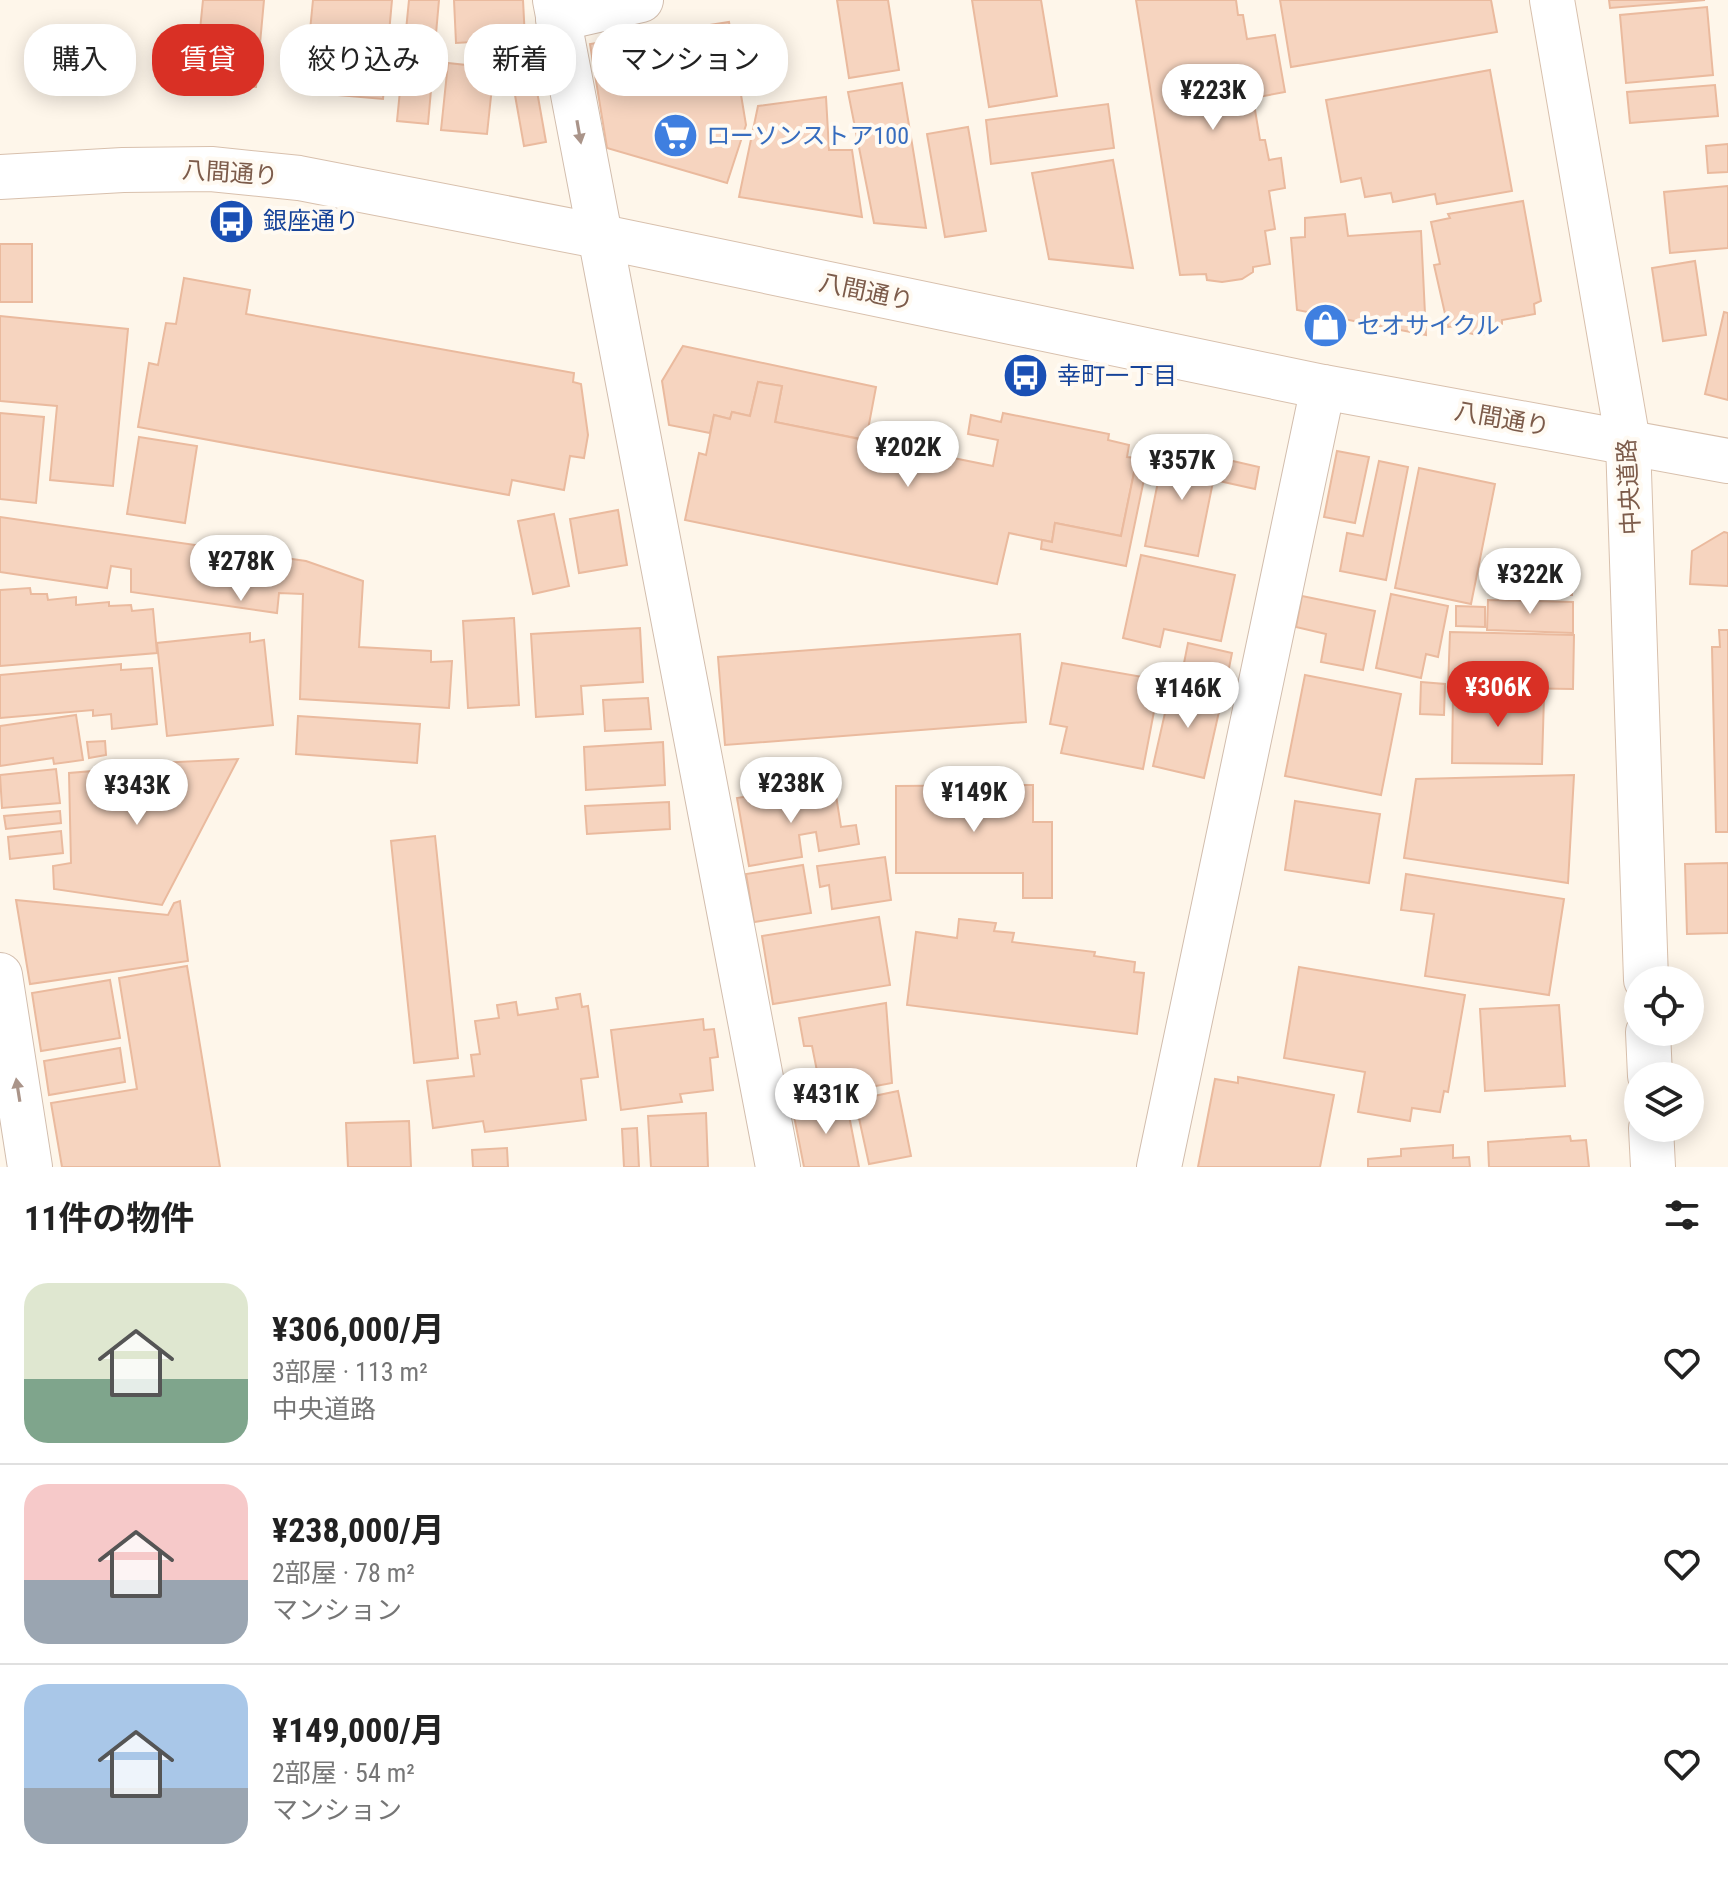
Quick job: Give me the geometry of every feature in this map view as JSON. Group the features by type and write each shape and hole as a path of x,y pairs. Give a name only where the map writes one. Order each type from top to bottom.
{"street":[{"path":"641,0 557,10 778,1167"},
{"name":"中央道路","path":"1552,0 1628,442 1646,966"},
{"name":"八間通り","path":"0,177 211,169 299,178 598,236 1323,387 1728,461"},
{"path":"1159,1167 1323,387"},
{"path":"0,975 30,1167"},
{"path":"1652,1142 1653,1167"}],"building":[{"path":"203,0 264,0 262,24 201,24"},
{"path":"313,0 392,0 390,24 311,24"},
{"path":"409,0 439,0 437,24 407,24"},
{"path":"454,0 523,0 524,24 464,24 464,43 456,43"},
{"path":"837,0 888,0 899,70 849,78"},
{"path":"972,0 1041,0 1057,96 989,107"},
{"path":"1136,0 1236,0 1238,15 1243,15 1247,39 1275,35 1285,92 1253,98 1260,140 1265,140 1269,160 1281,158 1285,188 1269,191 1275,229 1265,231 1270,264 1253,267 1253,272 1242,279 1222,282 1207,280 1206,274 1180,275"},
{"path":"1280,0 1491,0 1497,32 1291,67"},
{"path":"1609,0 1705,0 1610,8"},
{"path":"1707,7 1713,75 1626,83 1620,15"},
{"path":"448,63 464,65 464,96 491,96 487,134 441,130 445,96 448,96"},
{"path":"1490,70 1512,191 1437,204 1435,194 1393,202 1391,193 1365,197 1361,178 1341,182 1326,100"},
{"path":"902,83 926,228 874,223 848,92"},
{"path":"1715,85 1718,116 1630,123 1627,92"},
{"path":"349,96 383,96 383,99"},
{"path":"399,96 430,96 428,124 397,121"},
{"path":"515,96 538,96 546,142 524,146"},
{"path":"598,96 741,96 746,125 727,183 607,148"},
{"path":"826,97 829,150 852,150 862,217 739,197 758,106"},
{"path":"1108,104 1114,148 991,164 986,120"},
{"path":"968,127 986,231 945,237 927,134"},
{"path":"1728,144 1728,172 1708,173 1706,146"},
{"path":"1113,160 1133,268 1049,259 1032,173"},
{"path":"1728,186 1728,248 1670,253 1664,192"},
{"path":"1523,201 1541,301 1534,304 1535,314 1502,320 1502,324 1481,336 1460,331 1458,326 1448,327 1434,265 1440,264 1431,222 1450,218 1448,214"},
{"path":"1345,214 1348,236 1421,231 1426,335 1297,310 1291,238 1305,237 1305,218"},
{"path":"0,244 32,244 32,302 0,302"},
{"path":"1695,261 1706,335 1663,341 1652,268"},
{"path":"184,278 250,290 246,314 574,373 573,382 581,384 588,435 584,458 570,456 564,490 512,480 509,495 138,427 149,363 158,365 166,323 176,324"},
{"path":"1724,312 1728,313 1728,400 1705,394"},
{"path":"0,316 128,329 113,486 50,480 57,406 0,401"},
{"path":"683,346 876,387 866,440 775,422 782,386 758,382 750,416 732,412 730,419 714,415 710,433 669,425 662,381"},
{"path":"758,382 782,386 775,422 993,466 998,440 968,434 971,415 1001,422 1003,413 1109,434 1108,440 1129,445 1127,457 1137,458 1121,536 1055,523 1052,542 1009,533 997,584 685,520 699,453 706,455 714,415 730,419 732,412 750,416"},
{"path":"0,413 44,417 36,503 0,499"},
{"path":"139,437 197,446 185,523 127,514"},
{"path":"1165,447 1218,457 1198,556 1145,546"},
{"path":"1337,451 1369,457 1355,523 1324,517"},
{"path":"1137,458 1148,460 1126,566 1041,549 1042,540 1052,542 1055,523 1121,536"},
{"path":"1224,459 1259,467 1255,489 1219,481"},
{"path":"1379,461 1408,467 1386,580 1340,571 1347,533 1363,536"},
{"path":"1419,468 1495,484 1471,604 1395,588"},
{"path":"618,510 627,565 579,573 570,519"},
{"path":"554,514 569,586 533,594 518,521"},
{"path":"0,517 306,561 363,581 359,647 431,651 431,662 452,661 449,708 300,699 303,594 279,593 277,613 131,592 131,569 111,566 107,588 0,572"},
{"path":"1724,532 1728,533 1728,586 1690,584 1692,551"},
{"path":"1141,555 1235,575 1221,641 1164,629 1160,647 1123,638"},
{"path":"1520,563 1573,565 1572,595 1520,594"},
{"path":"30,588 31,594 47,594 48,600 76,597 76,605 109,602 109,606 131,605 132,611 153,609 157,653 0,666 0,590"},
{"path":"1391,594 1448,606 1438,657 1426,654 1421,678 1376,668"},
{"path":"1302,596 1375,611 1363,670 1321,662 1326,634 1296,627"},
{"path":"1488,600 1573,602 1573,633 1487,630"},
{"path":"1456,606 1485,607 1485,627 1456,626"},
{"path":"514,618 519,705 468,708 463,621"},
{"path":"640,628 643,682 581,686 583,714 536,717 531,634"},
{"path":"1719,630 1728,630 1728,832 1716,832 1712,647 1720,647"},
{"path":"1450,632 1574,635 1573,689 1448,687"},
{"path":"250,633 250,642 264,640 273,725 167,736 157,643"},
{"path":"1020,634 1026,722 725,745 718,657"},
{"path":"1188,643 1232,653 1227,678 1183,668"},
{"path":"1062,663 1160,680 1143,769 1061,753 1067,727 1050,724"},
{"path":"121,664 121,670 152,668 157,724 112,729 111,714 93,716 93,710 0,718 0,675"},
{"path":"1305,675 1401,694 1381,795 1285,776"},
{"path":"1172,682 1223,694 1204,778 1153,766"},
{"path":"1421,682 1445,684 1444,715 1420,714"},
{"path":"1453,693 1544,696 1542,764 1452,763"},
{"path":"648,698 651,729 605,731 603,700"},
{"path":"76,715 83,760 54,764 53,758 0,766 0,726"},
{"path":"298,716 420,724 417,763 296,754"},
{"path":"105,741 106,755 89,758 87,742"},
{"path":"663,742 665,785 586,790 584,747"},
{"path":"238,759 162,905 54,889 53,866 71,863 69,773 117,769 117,765"},
{"path":"56,769 60,803 2,808 0,775"},
{"path":"1574,775 1568,883 1404,858 1416,779"},
{"path":"1033,785 1033,822 1052,822 1052,898 1023,898 1023,873 896,873 896,786"},
{"path":"835,789 841,827 856,825 859,844 819,851 816,832 799,835 802,857 749,866 737,798 779,791 780,798"},
{"path":"1295,801 1380,814 1369,883 1285,870"},
{"path":"669,802 670,829 587,834 585,806"},
{"path":"60,811 61,823 6,829 4,816"},
{"path":"61,831 63,853 10,859 8,837"},
{"path":"435,836 458,1058 414,1063 391,841"},
{"path":"885,857 891,900 832,909 829,885 820,887 817,866"},
{"path":"1728,863 1728,933 1687,934 1685,864"},
{"path":"803,865 811,913 754,922 746,874"},
{"path":"1406,874 1564,899 1549,995 1425,976 1434,914 1401,910"},
{"path":"16,900 168,915 174,903 180,901 188,961 30,984"},
{"path":"879,917 890,985 773,1004 762,936"},
{"path":"959,919 996,923 994,931 1014,933 1012,942 1095,952 1094,956 1135,962 1134,972 1144,973 1137,1034 907,1005 916,932 957,938"},
{"path":"187,966 220,1167 62,1167 51,1103 137,1089 119,978"},
{"path":"1299,967 1465,995 1448,1092 1444,1091 1440,1112 1412,1108 1410,1121 1358,1112 1365,1072 1284,1058"},
{"path":"110,980 120,1038 41,1051 32,993"},
{"path":"580,994 582,1007 588,1006 598,1077 581,1079 586,1120 485,1132 483,1121 433,1128 427,1081 474,1076 471,1055 480,1054 475,1021 499,1018 497,1005 516,1002 518,1015 558,1009 556,998"},
{"path":"886,1003 892,1083 822,1096 812,1046 804,1046 799,1018"},
{"path":"1559,1005 1565,1086 1485,1091 1480,1009"},
{"path":"703,1019 704,1030 714,1029 718,1057 710,1058 713,1090 680,1094 682,1102 621,1110 611,1030"},
{"path":"120,1048 125,1082 49,1095 44,1061"},
{"path":"1238,1077 1334,1095 1320,1167 1198,1167 1215,1079 1238,1083"},
{"path":"898,1091 911,1156 869,1164 855,1100"},
{"path":"846,1100 859,1167 804,1167 793,1111"},
{"path":"706,1113 708,1167 651,1167 648,1116"},
{"path":"409,1121 411,1167 348,1167 346,1123"},
{"path":"637,1128 639,1167 624,1167 622,1129"},
{"path":"1570,1136 1571,1141 1586,1140 1589,1167 1489,1167 1488,1142"},
{"path":"1453,1145 1453,1158 1469,1157 1470,1167 1368,1167 1368,1159 1401,1156 1401,1149"},
{"path":"507,1148 508,1167 473,1167 472,1150"}],"place":[{"name":"ローソンストア100","path":"675,136"},
{"name":"銀座通り","path":"232,221"},
{"name":"セオサイクル","path":"1326,326"},
{"name":"幸町一丁目","path":"1026,376"}]}
